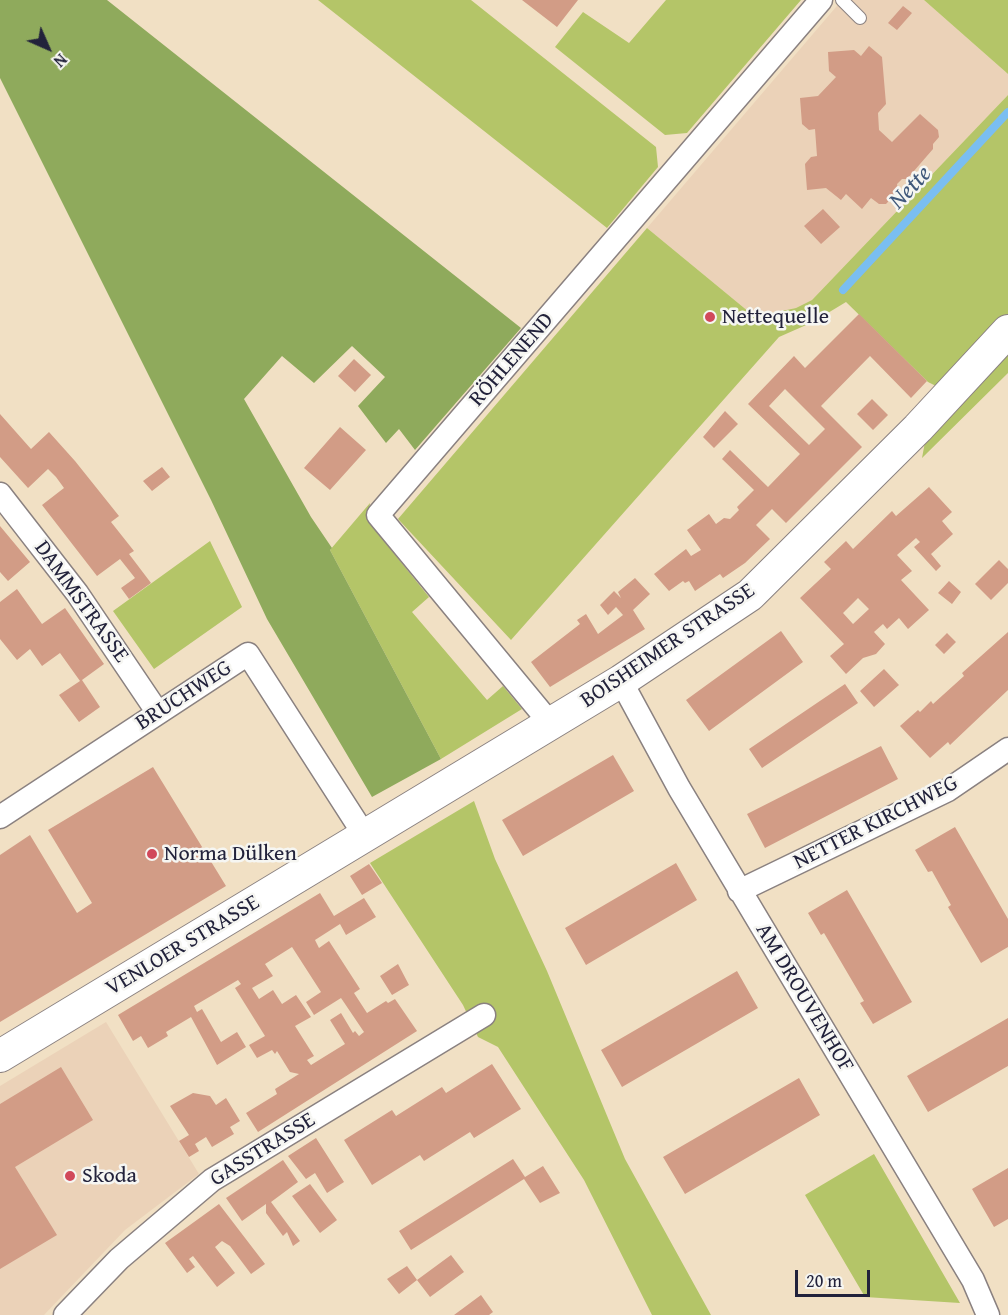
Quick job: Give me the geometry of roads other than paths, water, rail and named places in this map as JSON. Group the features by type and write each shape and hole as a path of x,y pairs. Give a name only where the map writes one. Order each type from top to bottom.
{"main road":[{"name":"BOISHEIMER STRASSE","path":"365,836 621,681 750,595 918,428 1008,331"},
{"name":"VENLOER STRASSE","path":"0,1056 365,836"}],"street":[{"name":"RÖHLENEND","path":"550,723 378,515 821,0"},
{"name":"DAMMSTRASSE","path":"0,494 77,593 158,713"},
{"name":"BRUCHWEG","path":"0,818 248,654 365,836"},
{"name":"AM DROUVENHOF","path":"621,681 679,789 973,1280 988,1315"},
{"name":"NETTER KIRCHWEG","path":"739,891 948,790 1008,748"},
{"name":"GASSTRASSE","path":"65,1315 119,1259 212,1180 484,1014"}],"lane":[{"path":"842,0 860,18"}],"waterway":[{"name":"Nette","path":"843,290 1008,112"}],"place":[{"name":"Nettequelle","path":"710,317"},
{"name":"Norma Dülken","path":"152,854"},
{"name":"Skoda","path":"70,1176"}]}
